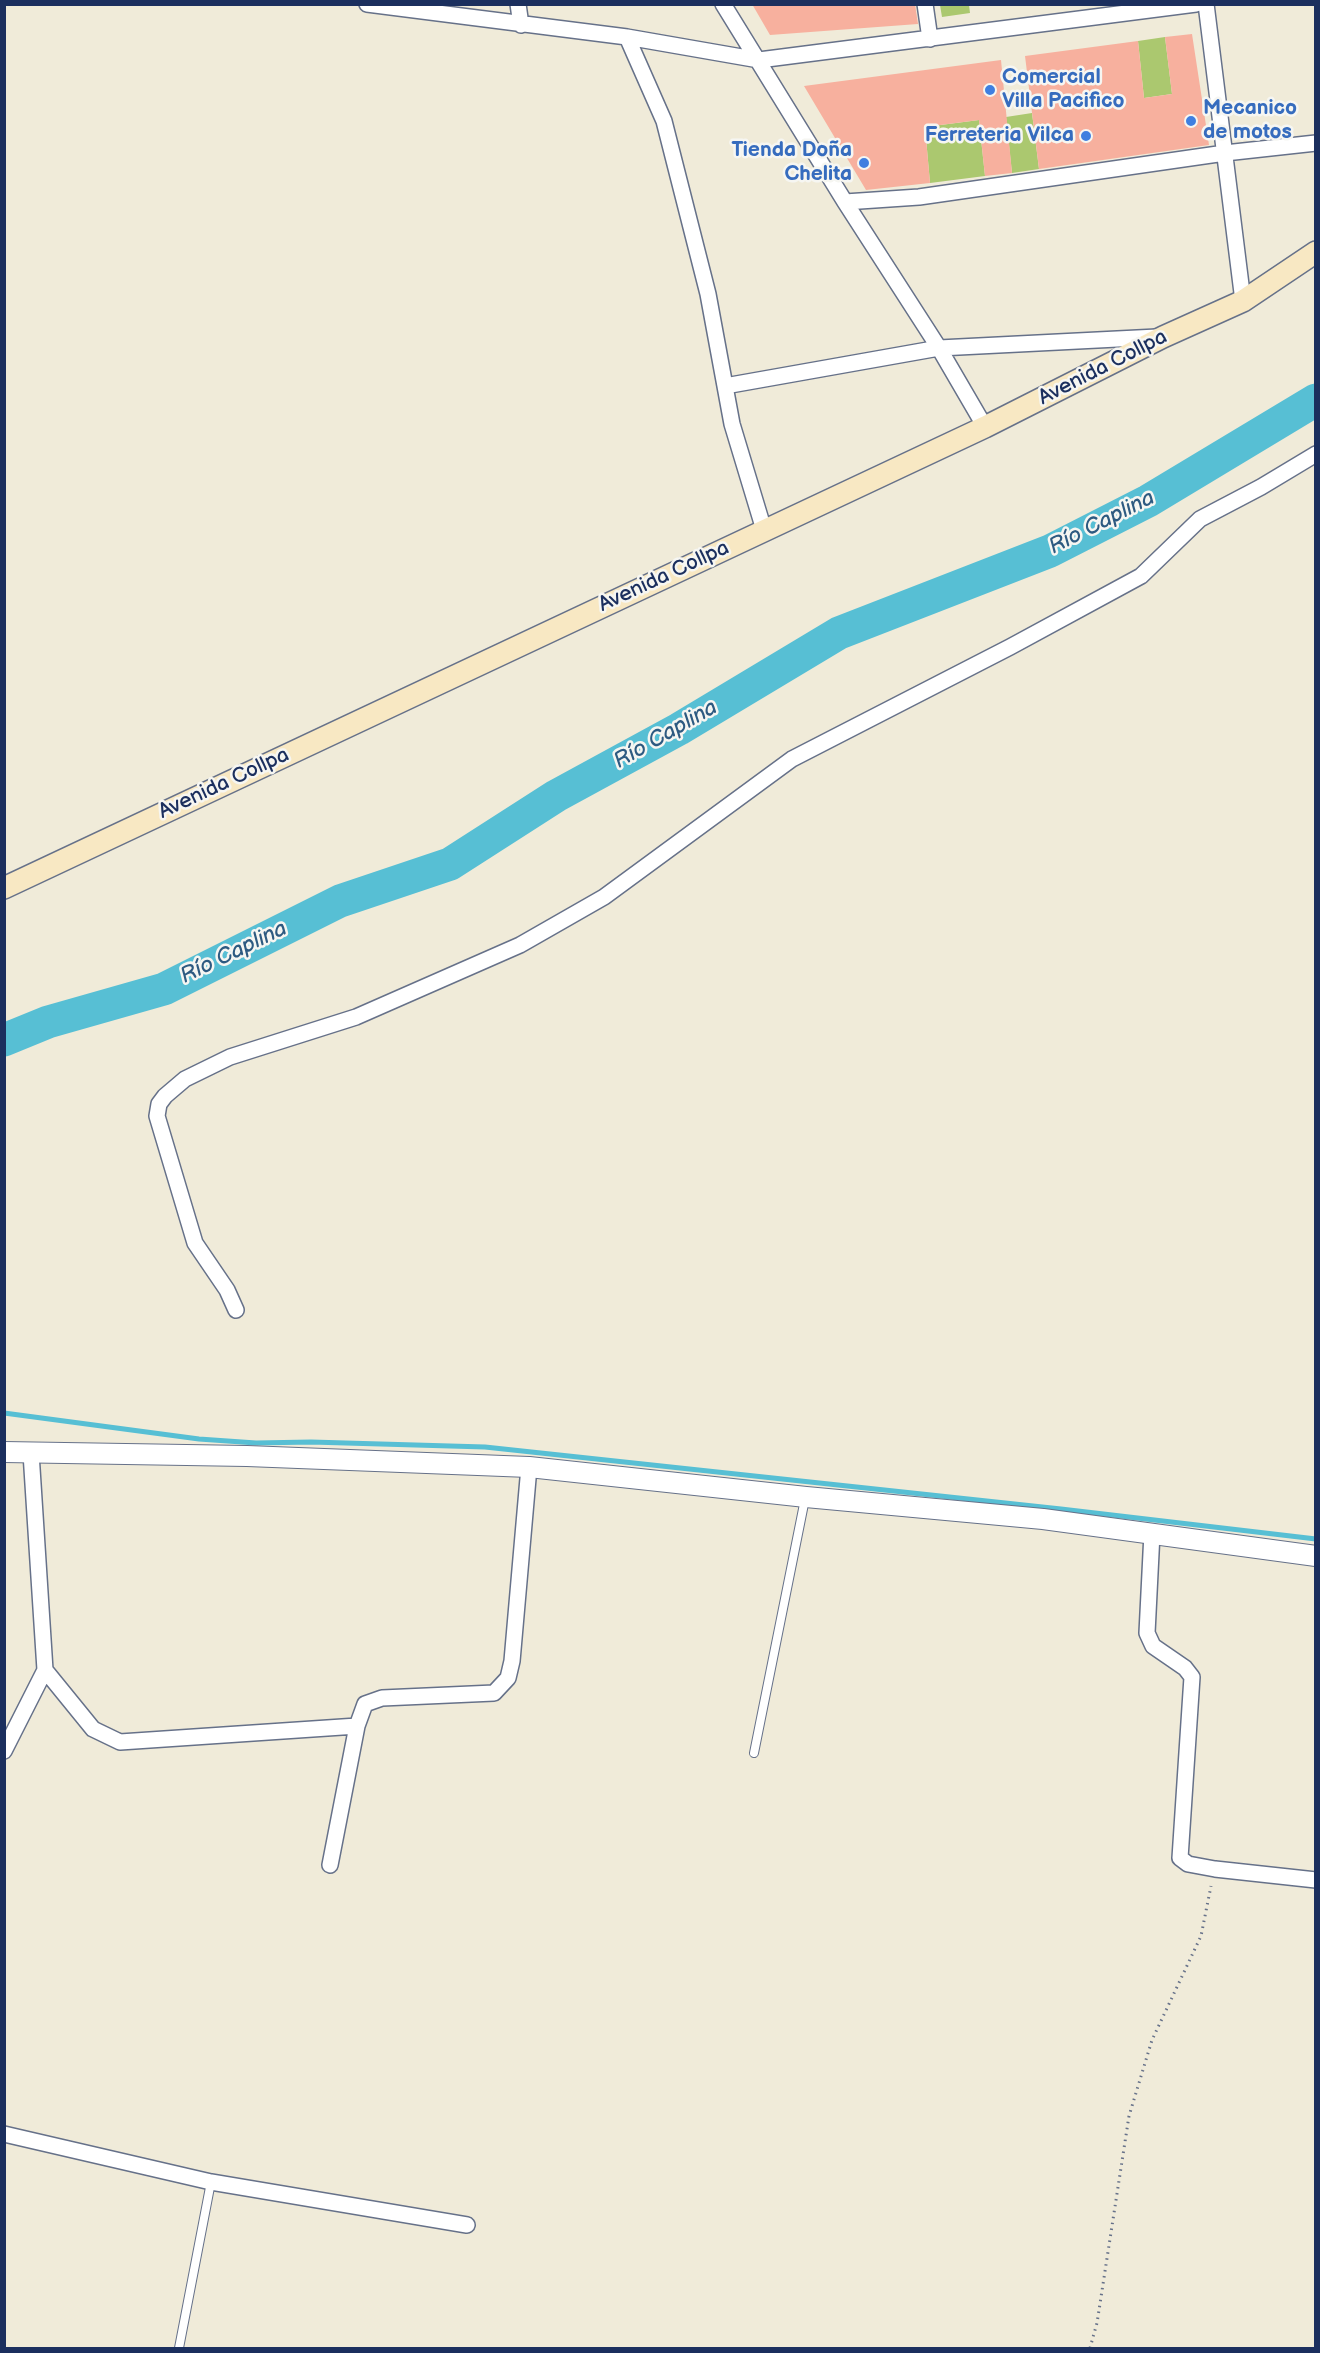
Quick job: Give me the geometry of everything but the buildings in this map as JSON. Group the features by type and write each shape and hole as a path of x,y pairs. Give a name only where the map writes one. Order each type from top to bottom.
{"main road":[{"name":"Avenida Collpa","path":"4,888 985,427 1163,337 1243,301 1316,252"}],"street":[{"path":"367,4 627,37 759,60 1196,4"},
{"path":"518,4 521,25"},
{"path":"723,4 845,202 939,348 985,427"},
{"path":"925,4 930,39"},
{"path":"1206,4 1243,301"},
{"path":"627,37 664,121 708,294 732,424 764,530"},
{"path":"845,202 919,197 1225,153 1316,143"},
{"path":"725,386 939,348 1163,337"},
{"path":"236,1310 227,1290 195,1242 157,1116 159,1104 165,1096 185,1079 230,1057 356,1017 520,945 603,897 792,759 1010,647 1141,576 1200,519 1261,487 1316,454"},
{"path":"4,1452 247,1456 529,1467 806,1497 1043,1519 1316,1556"},
{"path":"4,1751 45,1670 31,1453"},
{"path":"330,1865 357,1726 365,1704 382,1698 494,1693 508,1678 512,1661 529,1467"},
{"path":"1152,1533 1147,1633 1153,1646 1185,1668 1192,1677 1180,1858 1188,1864 1215,1869 1316,1880"},
{"path":"45,1670 93,1729 120,1742 357,1726"},
{"path":"4,2134 211,2182 467,2225"}],"lane":[{"path":"754,1753 806,1497"},
{"path":"179,2349 211,2182"}],"path":[{"path":"1090,2349 1097,2323 1129,2116 1152,2040 1201,1936 1215,1869"}],"green space":[{"path":"940,5 969,5 970,13 942,17"},
{"path":"1165,37 1172,94 1144,98 1138,41"},
{"path":"1032,113 1039,169 1012,173 1006,117"},
{"path":"979,120 985,176 930,183 925,127"}],"waterway":[{"name":"Río Caplina","path":"4,1040 48,1022 164,989 340,901 450,864 556,796 679,729 839,633 1050,551 1148,501 1316,400"},
{"path":"4,1413 199,1439 256,1443 311,1442 485,1447 1316,1539"}],"place":[{"name":"Comercial Villa Pacifico","path":"990,90"},
{"name":"Mecanico de motos","path":"1191,121"},
{"name":"Ferreteria Vilca","path":"1086,136"},
{"name":"Tienda Doña Chelita","path":"864,163"}]}
